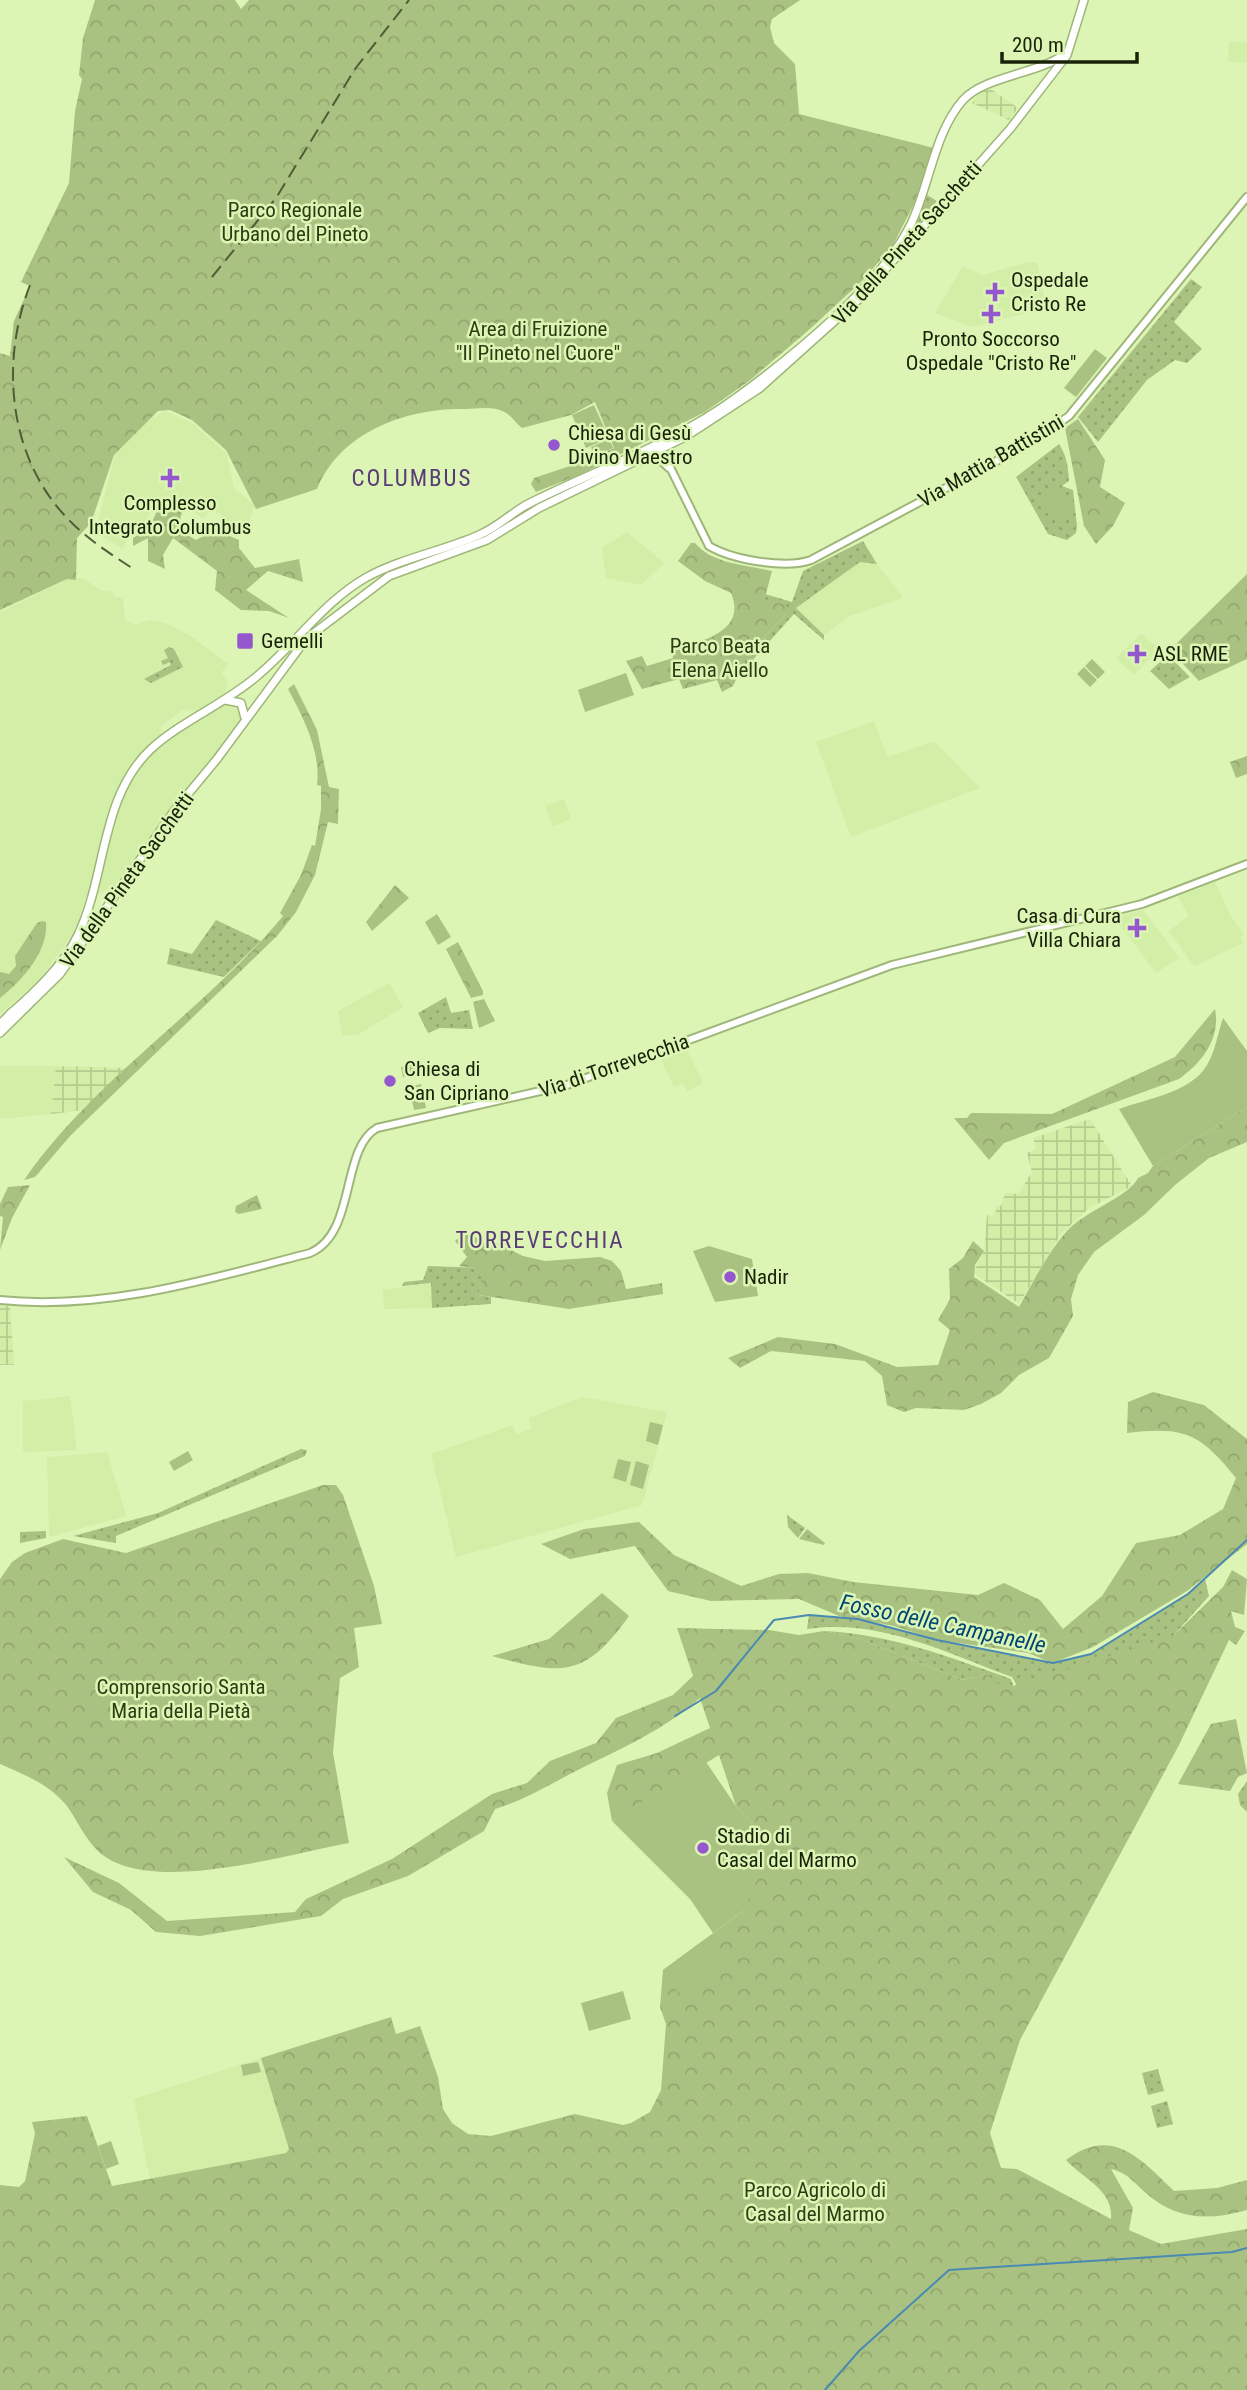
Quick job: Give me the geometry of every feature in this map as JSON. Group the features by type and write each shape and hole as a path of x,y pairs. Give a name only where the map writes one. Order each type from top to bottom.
{"main road":[{"path":"1068,51 1084,0"},
{"name":"Via della Pineta Sacchetti","path":"0,1033 61,974 170,817 306,639 389,576 487,540 539,508 663,449 744,400 830,328 885,272 936,210 1010,129 1068,51"},
{"name":"Via della Pineta Sacchetti","path":"0,1022 55,969 76,938 125,779 165,737 257,676 334,600 363,579 481,534 528,504 702,420 752,385 825,324 876,273 910,225 945,131 967,96 1055,60 1068,51"},
{"name":"Via Mattia Battistini","path":"671,470 706,543 716,550 775,563 800,564 1041,437 1083,402 1247,197"},
{"path":"654,443 663,449 671,470"},
{"path":"640,461 659,460 671,470"},
{"path":"224,700 233,699 241,703 245,719"},
{"name":"Via di Torrevecchia","path":"0,1300 41,1305 85,1301 189,1283 312,1252 332,1233 363,1141 377,1128 568,1085 892,965 1137,905 1247,864"}],"shaded area":[{"path":"1229,41 1247,43 1247,63 1228,61"},
{"path":"991,89 1018,108 1009,120 972,103 981,92"},
{"name":"Ospedale Cristo Re","path":"1029,262 1037,263 1047,308 973,327 935,313 963,266 983,275"},
{"name":"Complesso Integrato Columbus","path":"165,411 192,423 226,453 234,488 254,505 246,536 229,527 221,514 209,511 203,519 190,509 162,501 156,503 137,535 128,537 123,549 95,532 115,455 146,422"},
{"path":"627,532 664,563 641,585 606,578 602,548"},
{"path":"870,561 877,564 903,598 850,616 824,635 796,608 860,562"},
{"path":"70,578 83,578 100,590 113,592 114,597 123,597 125,619 136,625 149,620 167,624 189,635 228,664 221,673 228,682 225,695 196,711 184,709 162,725 160,737 123,776 76,930 40,979 0,1014 0,612"},
{"name":"ASL RME","path":"1141,633 1159,649 1134,675 1116,658"},
{"path":"224,702 238,704 243,714 241,719 121,883 96,895 121,797 133,773 165,740"},
{"path":"874,721 887,757 934,741 980,788 851,837 816,742"},
{"path":"564,799 571,819 553,826 545,806"},
{"path":"1215,882 1230,915 1244,934 1240,938 1243,943 1194,966 1169,931 1189,916 1178,897"},
{"path":"1143,910 1179,958 1156,973 1114,917"},
{"path":"389,983 403,1007 359,1034 342,1036 338,1011"},
{"path":"685,1046 703,1083 687,1091 683,1083 674,1087 660,1057"},
{"path":"0,1066 56,1066 51,1114 0,1119"},
{"path":"56,1066 127,1068 85,1110 51,1114"},
{"path":"1090,1119 1132,1186 1089,1208 1061,1234 1019,1304 973,1273 984,1251 987,1215 994,1217 1005,1193 1018,1194 1032,1172 1027,1153 1036,1149 1033,1138"},
{"path":"431,1283 432,1308 384,1309 383,1290"},
{"path":"0,1305 10,1306 14,1365 0,1365"},
{"path":"70,1396 77,1450 23,1452 23,1401"},
{"path":"582,1397 667,1412 642,1505 456,1557 431,1454 513,1425 516,1434 531,1429 529,1418"},
{"path":"107,1452 126,1516 49,1537 47,1457"},
{"path":"261,2058 289,2149 286,2153 150,2180 134,2099"}],"green space":[{"name":"Parco Regionale Urbano del Pineto","path":"95,0 235,0 241,9 249,0 800,0 772,19 770,27 774,43 795,64 799,114 934,148 914,204 893,245 863,280 810,329 749,381 705,412 579,475 536,492 531,484 534,478 579,463 576,453 583,450 588,459 614,448 595,402 571,415 522,428 508,414 498,409 443,410 421,413 378,427 342,452 317,489 256,509 226,450 192,420 170,410 158,411 114,455 91,523 77,538 76,580 67,579 0,610 0,353 10,356 14,321 30,286 21,282 69,183 75,111 82,79 79,75 83,38"},
{"path":"927,195 937,201 913,231"},
{"path":"1191,279 1202,287 1174,322 1202,349 1187,363 1175,360 1147,380 1098,442 1078,417"},
{"path":"1095,349 1107,358 1076,397 1064,388"},
{"path":"594,405 609,438 586,448 572,415"},
{"path":"1078,419 1105,460 1100,487 1125,503 1113,526 1096,544 1084,526 1065,428"},
{"path":"609,439 613,448 594,456 591,447"},
{"path":"1059,444 1067,462 1069,481 1062,486 1073,490 1077,526 1076,533 1067,540 1048,534 1016,477"},
{"path":"1058,483 1072,511 1055,520 1041,491"},
{"path":"160,505 183,510 180,519 184,533 196,540 215,530 239,540 239,548 255,568 299,559 303,582 268,571 246,590 289,618 269,611 241,610 215,590 217,571 173,538 163,555 165,569 148,561 148,538 133,546 133,538 149,528"},
{"path":"863,541 877,564 860,562 796,608 824,635 824,640 794,614 733,682 750,651 786,615 764,601 765,594 792,602 803,571"},
{"name":"Parco Beata Elena Aiello","path":"691,543 720,560 772,571 764,601 785,604 786,615 750,651 733,686 722,692 717,680 683,689 679,679 642,689 626,661 642,656 647,666 673,658 672,650 707,639 727,626 733,617 731,593 705,581 678,561"},
{"path":"1247,574 1247,659 1199,681 1170,650"},
{"path":"169,647 174,649 183,667 151,683 144,679 171,665 170,662 163,665 161,661 168,658 164,650"},
{"path":"1168,655 1190,677 1169,689 1150,671"},
{"path":"1092,659 1105,672 1098,679 1085,666"},
{"path":"1084,667 1097,680 1090,687 1077,674"},
{"path":"626,673 634,695 585,712 578,690"},
{"path":"294,684 317,730 329,787 339,789 338,824 328,822 315,875 296,912 277,936 71,1135 35,1177 24,1180 82,1110 220,982 283,916 280,913 301,875 312,845 315,846 321,809 321,786 317,785 314,748 288,689"},
{"path":"1247,756 1247,774 1236,778 1230,762"},
{"path":"395,885 409,898 372,931 366,922"},
{"path":"437,914 451,937 438,945 425,922"},
{"path":"216,920 261,941 224,977 167,964 170,948 192,954"},
{"path":"46,922 46,933 38,955 25,975 0,998 0,972 9,974 16,966 15,956 37,923"},
{"path":"458,942 483,995 471,998 446,949"},
{"path":"446,997 451,1013 469,1010 473,1029 440,1028 428,1033 418,1013"},
{"path":"484,999 495,1021 479,1028 473,1002"},
{"path":"1215,1009 1215,1030 1208,1049 1179,1079 1004,1143 989,1160 954,1118 967,1118 971,1113 1052,1114 1175,1057"},
{"path":"1223,1018 1247,1051 1247,1107 1153,1166 1119,1109 1155,1098 1191,1082 1207,1065"},
{"path":"422,1062 424,1073 403,1077 401,1067"},
{"path":"421,1084 426,1108 414,1110 409,1087"},
{"path":"1247,1107 1247,1142 1209,1158 1175,1185 1144,1215 1094,1252 1078,1275 1071,1299 1073,1316 1049,1358 1019,1375 1001,1393 981,1404 964,1410 916,1408 904,1412 887,1405 882,1376 865,1361 771,1351 740,1368 728,1358 778,1337 835,1344 897,1367 938,1365 950,1330 938,1320 950,1299 949,1269 963,1258 973,1241 984,1251 975,1265 974,1277 1019,1307 1053,1249 1074,1224 1125,1192 1153,1166"},
{"path":"30,1185 12,1218 0,1250 3,1217 0,1216 0,1204 8,1187"},
{"path":"257,1195 262,1209 239,1214 235,1212 236,1206"},
{"path":"463,1234 497,1243 523,1256 545,1261 600,1257 612,1261 621,1271 626,1289 662,1283 663,1294 569,1309 479,1295 483,1269 459,1266 467,1257 455,1241"},
{"name":"Nadir","path":"709,1246 752,1259 758,1296 715,1302 693,1251"},
{"path":"428,1266 484,1268 479,1295 491,1297 491,1304 432,1308 431,1283 402,1286 404,1282 423,1280"},
{"path":"1153,1392 1204,1405 1247,1439 1247,1544 1187,1591 1093,1647 1053,1663 1028,1653 937,1640 894,1626 839,1616 799,1599 711,1601 668,1591 635,1546 570,1559 541,1544 584,1529 639,1522 674,1555 741,1586 779,1574 808,1573 853,1582 978,1595 1004,1583 1040,1600 1063,1629 1102,1596 1136,1543 1180,1535 1223,1509 1236,1478 1212,1451 1189,1436 1163,1431 1127,1433 1128,1402"},
{"path":"650,1422 663,1425 658,1445 646,1441"},
{"path":"301,1449 307,1450 305,1456 116,1536 116,1543 73,1536 158,1513"},
{"path":"188,1451 193,1460 174,1471 169,1462"},
{"path":"618,1459 631,1462 626,1482 613,1478"},
{"path":"636,1461 649,1465 643,1489 630,1485"},
{"name":"Comprensorio Santa Maria della Pietà","path":"323,1485 336,1485 343,1495 374,1586 382,1624 354,1628 359,1667 340,1678 333,1753 349,1843 218,1869 148,1871 119,1864 97,1850 60,1798 36,1781 0,1764 0,1579 12,1562 25,1553 63,1539 126,1553"},
{"path":"787,1515 805,1528 798,1538 788,1527"},
{"path":"807,1529 825,1543 824,1545 799,1539"},
{"path":"46,1531 46,1538 20,1543 20,1532"},
{"name":"Parco Agricolo di Casal del Marmo","path":"1232,1570 1247,1579 1244,1615 1231,1611 1235,1627 1245,1631 1236,1645 1229,1640 1179,1745 1020,2040 990,2133 1001,2168 1017,2169 1111,2219 1111,2209 1103,2193 1066,2160 1082,2150 1112,2146 1125,2150 1150,2168 1174,2191 1217,2188 1247,2180 1247,2210 1206,2217 1169,2209 1126,2175 1111,2169 1133,2208 1129,2230 1161,2244 1247,2229 1247,2390 0,2390 0,2185 19,2187 25,2181 35,2133 32,2122 87,2116 112,2186 286,2153 289,2149 261,2058 391,2017 396,2034 420,2026 438,2077 443,2109 452,2123 468,2134 491,2136 575,2114 623,2125 631,2123 650,2112 661,2090 666,2024 660,2007 663,1970 743,1911 764,1836 736,1806 719,1755 612,1821 607,1793 617,1765 657,1753 710,1728 700,1698 640,1739 526,1797 495,1809 484,1831 408,1876 343,1899 321,1916 200,1936 156,1932 131,1910 93,1892 64,1857 119,1883 167,1921 295,1912 306,1899 392,1859 492,1794 527,1783 550,1761 596,1743 616,1718 673,1695 693,1676 677,1628 769,1630 799,1635 824,1631 860,1639 962,1680 986,1674 1000,1685 994,1692 1173,1636 1223,1587"},
{"path":"1205,1579 1209,1596 1173,1636 741,1975 986,1674 962,1680 860,1639 824,1631 872,1637 919,1648 1011,1679 1014,1688 1016,1684 1012,1677 938,1648 886,1633 860,1628 807,1629 809,1615 858,1619 937,1640 1053,1663 1091,1654 1188,1594"},
{"path":"602,1593 629,1616 598,1652 584,1661 570,1667 554,1668 537,1667 492,1656 549,1639"},
{"path":"1236,1719 1247,1773 1238,1777 1230,1791 1178,1784 1211,1724"},
{"name":"Stadio di Casal del Marmo","path":"706,1762 736,1806 764,1836 770,1852 743,1911 713,1933 690,1899 612,1821"},
{"path":"1247,1781 1247,1812 1240,1805 1238,1794"},
{"path":"703,1941 719,1962 678,1993 663,1970"},
{"path":"623,1991 631,2019 589,2031 581,2003"},
{"path":"258,2062 261,2072 243,2076 241,2065"},
{"path":"1158,2069 1164,2091 1148,2095 1142,2073"},
{"path":"1167,2101 1173,2124 1157,2128 1151,2106"},
{"path":"111,2141 119,2164 106,2169 98,2146"}],"waterway":[{"name":"Fosso delle Campanelle","path":"675,1716 716,1691 774,1620 809,1615 858,1619 937,1640 1053,1663 1091,1654 1188,1594 1247,1540"},
{"path":"825,2390 859,2351 949,2270 1232,2252 1247,2248"}],"railway":[{"path":"212,277 276,198 355,69 409,0"},
{"path":"30,285 15,345 13,377 15,408 22,438 33,467 48,494 68,519 90,539 132,568"}],"place":[{"name":"Ospedale Cristo Re","path":"995,292"},
{"name":"Pronto Soccorso Ospedale \"Cristo Re\"","path":"991,314"},
{"name":"Chiesa di Gesù Divino Maestro","path":"554,445"},
{"name":"Complesso Integrato Columbus","path":"170,478"},
{"name":"Gemelli","path":"245,641"},
{"name":"ASL RME","path":"1137,654"},
{"name":"Casa di Cura Villa Chiara","path":"1137,928"},
{"name":"Chiesa di San Cipriano","path":"390,1081"},
{"name":"Nadir","path":"730,1277"},
{"name":"Stadio di Casal del Marmo","path":"703,1848"}],"district":[{"name":"COLUMBUS","path":"412,478"},
{"name":"TORREVECCHIA","path":"540,1240"}],"park label":[{"name":"Area di Fruizione \"Il Pineto nel Cuore\"","path":"538,341"}]}
